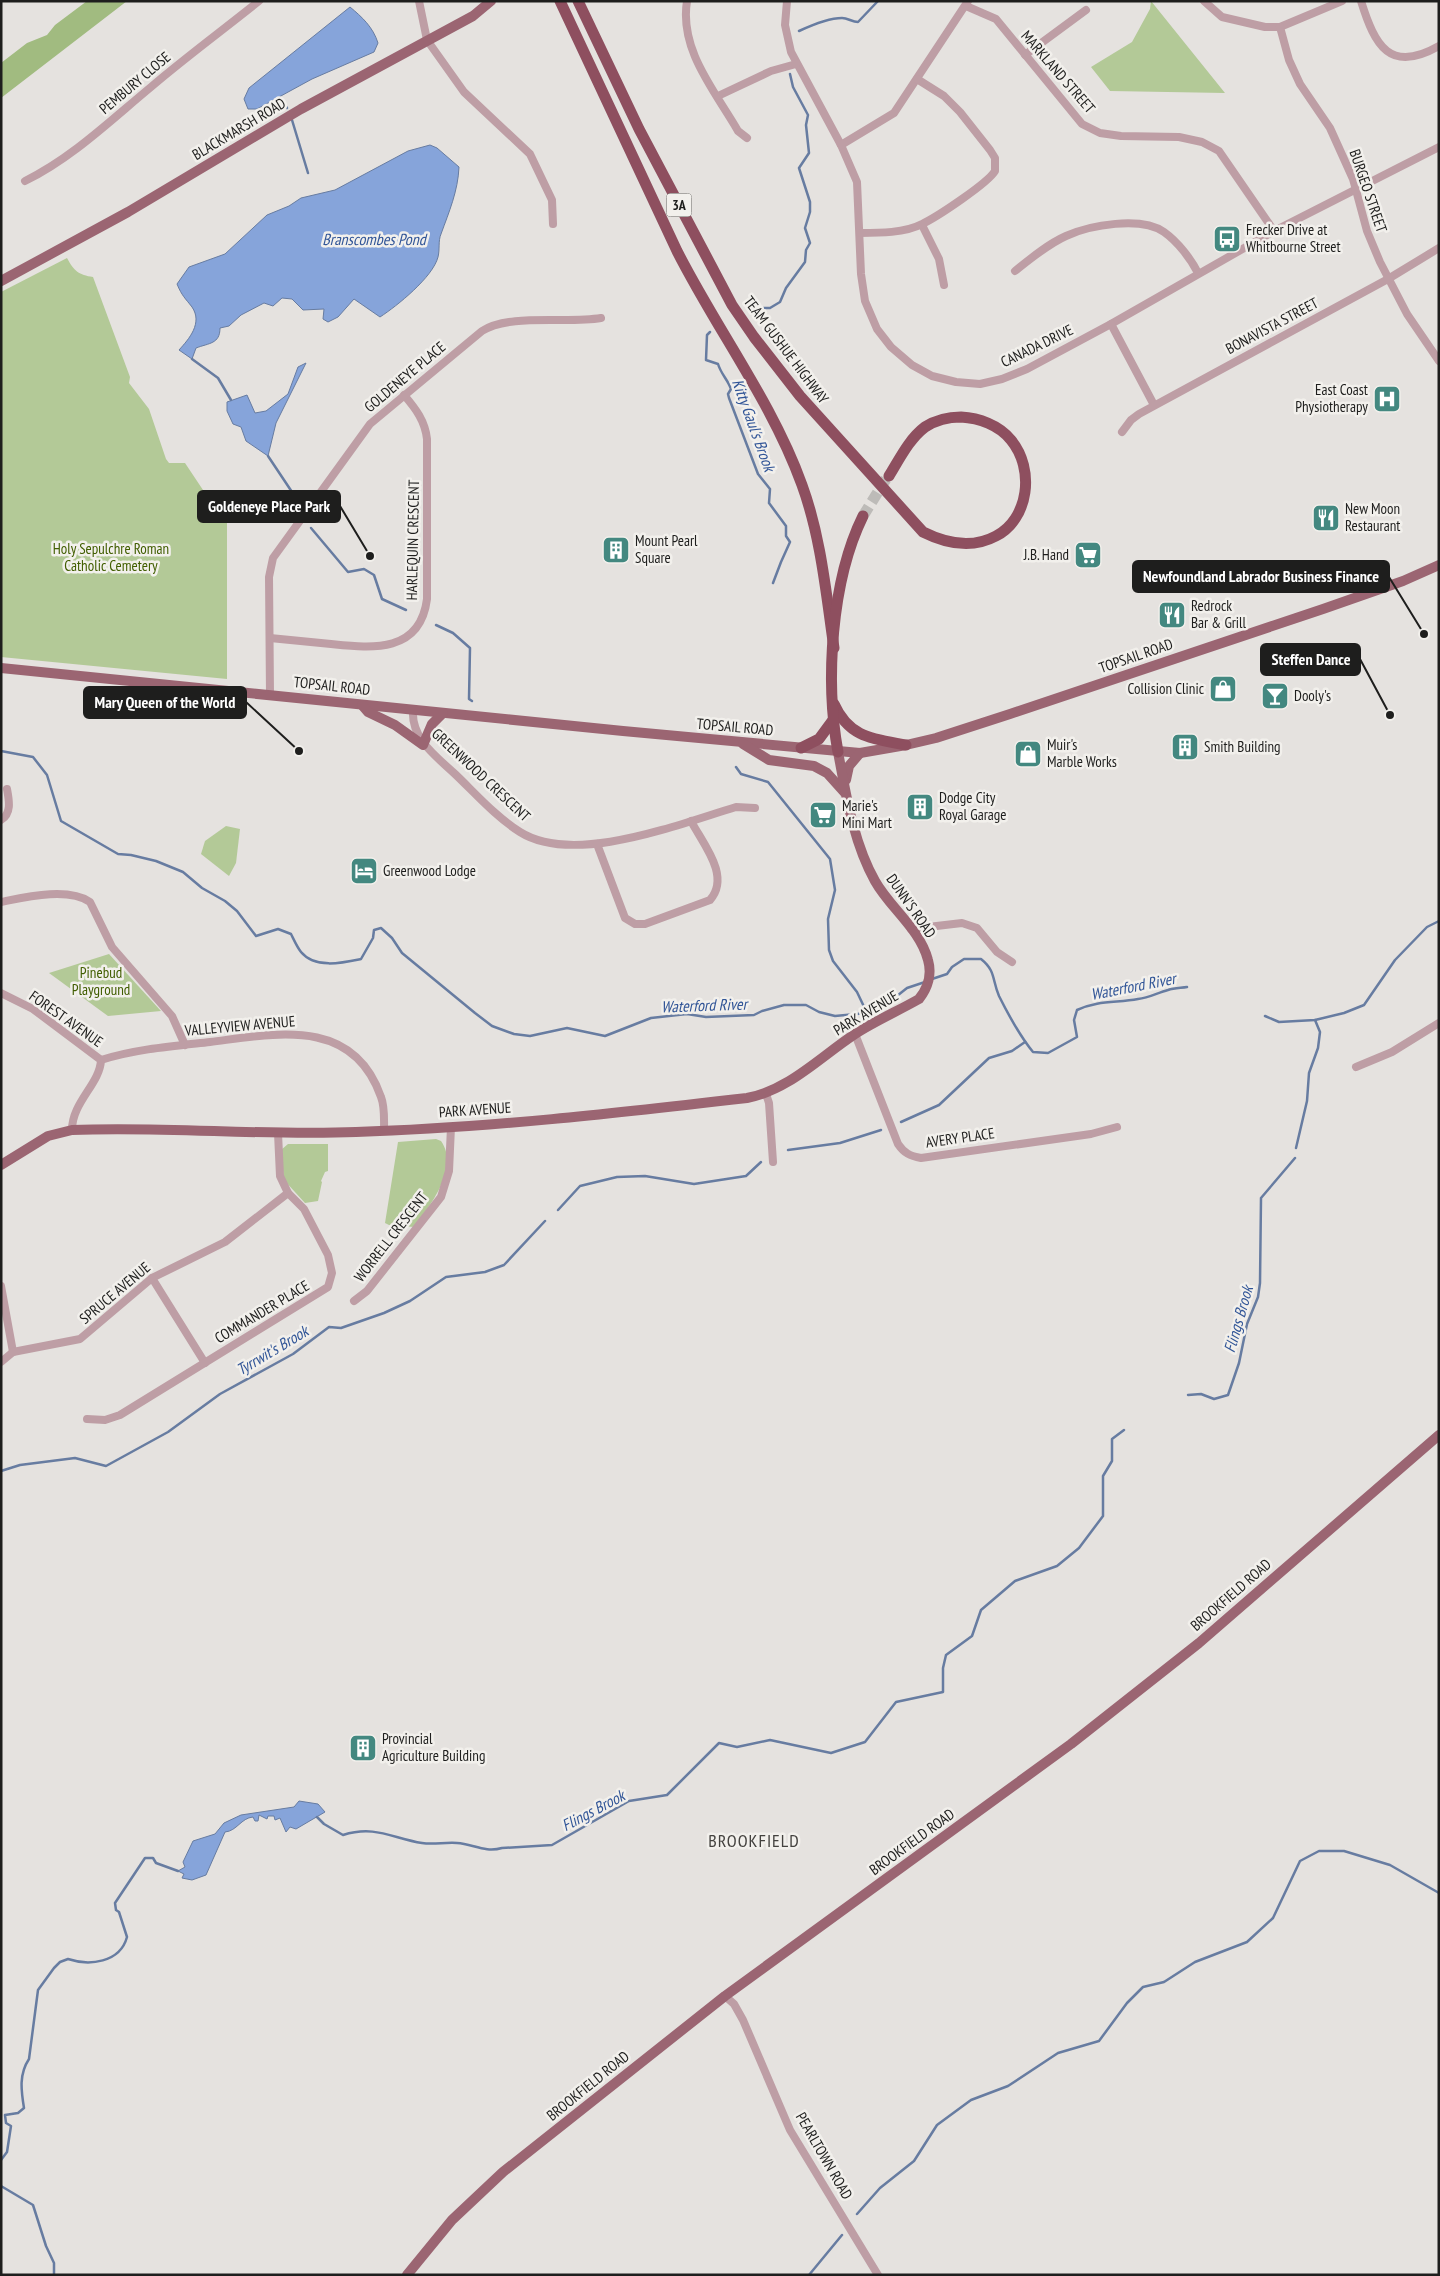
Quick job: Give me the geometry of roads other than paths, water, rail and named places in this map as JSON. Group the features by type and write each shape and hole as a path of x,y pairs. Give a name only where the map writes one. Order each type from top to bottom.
{"highway":[{"name":"3A","path":"560,1 677,252 776,427 802,485 818,545 834,648"},
{"name":"TEAM GUSHUE HIGHWAY","path":"578,1 644,137 732,305 754,337 800,396 923,532 952,542 973,543 993,538 1014,523 1022,507 1025,486 1022,459 1012,440 1002,431 973,418 954,417 936,420 923,429 906,448 888,476"},
{"path":"838,752 832,698 834,648 847,555 863,516"},
{"path":"832,698 846,724 858,733 906,745"},
{"path":"801,748 819,739 833,720"}],"main road":[{"name":"BLACKMARSH ROAD","path":"1,281 128,212 301,109 366,76 427,40 473,16 491,1"},
{"name":"TOPSAIL ROAD","path":"1,668 860,753 906,745 1010,714 1323,609 1403,581 1439,565"},
{"path":"362,705 368,712 395,725 423,745 432,724 444,713"},
{"path":"740,742 769,760 814,766 827,773 846,794"},
{"name":"DUNN'S ROAD","path":"838,752 846,794 862,851 875,882 911,929 927,957 930,968 926,990"},
{"path":"846,794 846,776 850,766 860,753"},
{"name":"PARK AVENUE","path":"1,1165 48,1136 72,1130 278,1133 384,1131 574,1118 747,1098 766,1094 781,1086 855,1034 919,999 926,990"},
{"name":"BROOKFIELD ROAD","path":"406,2275 452,2220 503,2172 725,1996 1071,1744 1198,1643 1439,1435"}],"street":[{"name":"PEMBURY CLOSE","path":"25,182 47,170 112,121 151,87 259,1"},
{"path":"419,1 427,40 467,96 530,154 552,200 553,224"},
{"path":"687,1 687,38 697,63 738,131 747,138"},
{"name":"CANADA DRIVE","path":"787,1 785,25 791,52 841,145 857,182 861,274 866,302 877,329 891,347 912,365 932,376 956,382 980,384 1002,379 1026,369 1111,324 1274,231 1439,147"},
{"path":"1204,1 1222,17 1265,27 1280,27 1342,1"},
{"path":"1361,1 1377,40 1387,52 1397,58 1412,58 1439,46"},
{"path":"841,145 894,113 967,4"},
{"name":"MARKLAND STREET","path":"967,4 996,20 1082,124 1100,133 1122,136 1179,137 1202,142 1219,151 1274,231"},
{"path":"1025,55 1086,10"},
{"name":"BURGEO STREET","path":"1280,27 1289,60 1300,84 1330,128 1352,179 1367,231 1388,279 1407,314 1439,361"},
{"path":"718,96 772,71 796,64"},
{"path":"860,233 874,233 922,225 992,176 996,165 990,150 960,112 944,96 917,79"},
{"path":"1015,271 1066,236 1098,226 1124,223 1148,226 1163,231 1194,264 1198,273"},
{"path":"922,225 939,259 944,285"},
{"name":"BONAVISTA STREET","path":"1122,432 1131,420 1154,405 1388,279 1439,248"},
{"name":"GOLDENEYE PLACE","path":"270,695 270,572 276,554 366,430 404,395 482,331 491,326 509,322 601,318"},
{"path":"1111,324 1154,405"},
{"name":"HARLEQUIN CRESCENT","path":"270,638 378,648 401,640 411,633 421,618 427,599 427,439 426,428 419,414 404,395"},
{"name":"GREENWOOD CRESCENT","path":"413,710 412,720 423,745 505,821 520,832 537,840 557,843 597,844 615,842 736,807 755,808"},
{"path":"1,820 6,817 9,810 7,789"},
{"path":"597,844 625,918 635,924 645,924 710,900 716,893 719,883 718,872 691,821"},
{"path":"1,902 61,895 83,898 90,902 104,935 112,947 172,1016 185,1045"},
{"path":"911,929 962,923 977,928 997,952 1012,962"},
{"name":"FOREST AVENUE","path":"2,994 33,1009 101,1060 98,1072 73,1116 72,1130"},
{"path":"1356,1067 1392,1052 1439,1023"},
{"name":"VALLEYVIEW AVENUE","path":"101,1060 116,1055 287,1033 306,1034 322,1038 352,1054 365,1067 382,1098 384,1131"},
{"name":"AVERY PLACE","path":"855,1034 898,1144 903,1152 912,1156 921,1158 1082,1136 1117,1127"},
{"path":"766,1094 769,1103 773,1162"},
{"name":"WORRELL CRESCENT","path":"354,1301 367,1291 441,1197 449,1170 451,1127"},
{"name":"COMMANDER PLACE","path":"87,1420 105,1420 120,1415 318,1295 330,1284 332,1273 328,1255 304,1209 288,1193 280,1176 278,1133"},
{"name":"SPRUCE AVENUE","path":"1,1362 13,1352 80,1339 152,1278 225,1242 288,1193"},
{"path":"152,1278 205,1363"},
{"path":"1,1286 13,1352"},
{"name":"PEARLTOWN ROAD","path":"725,1996 734,2004 743,2020 790,2130 878,2275"}],"water":[{"path":"350,7 373,32 378,43 374,52 312,79 257,109 248,109 244,99 249,88"},
{"name":"Branscombes Pond","path":"430,145 437,148 459,167 457,185 440,237 439,254 435,265 422,282 396,306 380,317 354,299 338,317 328,322 323,319 324,309 303,310 292,299 282,298 273,306 264,303 241,315 229,326 220,328 220,333 216,340 196,348 192,359 179,350 190,336 196,319 192,307 177,284 189,267 225,254 267,215 289,206 301,198 335,190 408,151"},
{"path":"306,363 276,423 268,456 246,441 241,427 233,424 227,411 227,402 247,395 255,413 266,411 288,394 298,367"},
{"path":"299,1801 318,1804 325,1812 296,1829 290,1827 286,1832 280,1818 275,1820 274,1816 268,1816 267,1819 259,1815 258,1821 255,1821 253,1817 249,1818 225,1832 206,1875 192,1880 182,1878 184,1874 178,1871 185,1867 183,1862 193,1841 215,1834 224,1823 241,1815 294,1807"}],"waterway":[{"name":"Kitty Gaul's Brook","path":"799,31 820,22 837,18 858,22 878,1"},
{"name":"Kitty Gaul's Brook","path":"752,308 770,308 780,302 786,288 805,262 806,250 810,243 805,228 810,212 810,202 799,168 809,153 806,125 808,115 793,87 790,74"},
{"path":"280,98 287,108"},
{"path":"292,120 308,173"},
{"name":"Kitty Gaul's Brook","path":"710,332 707,335 706,360 718,364 730,386 729,398 758,474 770,489 769,503 786,526 786,536 790,542 773,583"},
{"path":"192,359 218,378 231,400"},
{"path":"268,456 296,498"},
{"path":"311,528 348,572 364,569 374,575 382,599 406,610"},
{"path":"436,625 453,633 470,648 469,699 472,701"},
{"name":"Waterford River","path":"1,751 33,757 47,775 61,821 118,854 156,861 183,872 202,888 225,901 237,911 256,936 278,929 291,934 300,950 307,957 321,963 337,963 361,959 373,938 374,930 381,928 392,938 402,953 475,1013 492,1026 514,1034 530,1036 567,1028 605,1036 651,1018 687,1014 706,1017 754,1015 784,1005 806,1005 819,1012 835,1016 867,1013 883,1007 907,988 925,982"},
{"name":"Kitty Gaul's Brook","path":"736,767 741,774 768,782 830,859 835,890 828,919 829,950 833,961 857,992 867,1013"},
{"name":"Waterford River","path":"1265,1016 1279,1022 1315,1020 1344,1013 1364,1005 1395,960 1427,927 1439,921"},
{"name":"Waterford River","path":"932,979 947,974 952,967 964,959 981,959 989,968 999,996 1023,1039 1033,1052 1048,1053 1077,1037 1074,1020 1077,1010 1100,1003 1149,997 1170,989 1187,987"},
{"name":"Flings Brook","path":"1296,1148 1307,1101 1309,1073 1318,1048 1320,1032 1315,1020"},
{"name":"Tyrrwit's Brook","path":"901,1122 939,1105 989,1058 1012,1051 1025,1042"},
{"name":"Tyrrwit's Brook","path":"788,1150 840,1143 881,1130"},
{"name":"Flings Brook","path":"1188,1395 1201,1394 1214,1399 1228,1395 1239,1363 1247,1324 1258,1297 1260,1283 1261,1198 1295,1158"},
{"name":"Tyrrwit's Brook","path":"558,1210 580,1186 617,1177 645,1176 694,1184 746,1176 761,1162"},
{"name":"Tyrrwit's Brook","path":"1,1471 20,1465 75,1458 106,1466 168,1432 220,1394 293,1354 329,1327 341,1328 384,1313 410,1301 446,1277 485,1272 504,1265 545,1221"},
{"name":"Flings Brook","path":"317,1817 324,1824 343,1835 365,1831 383,1833 422,1843 457,1843 485,1849 552,1845 629,1801 667,1795 719,1743 737,1747 770,1740 831,1753 865,1742 896,1702 943,1692 943,1668 946,1655 972,1636 981,1610 1015,1581 1057,1566 1079,1548 1103,1516 1103,1476 1112,1461 1112,1439 1124,1430"},
{"path":"857,2214 880,2188 914,2161 937,2125 971,2100 1008,2086 1058,2053 1099,2041 1127,2003 1143,1987 1164,1982 1195,1962 1247,1942 1273,1918 1300,1861 1319,1851 1344,1851 1390,1865 1439,1893"},
{"name":"Flings Brook","path":"1,2160 7,2152 11,2126 6,2123 5,2115 18,2113 24,2108 22,2076 29,2059 38,1990 60,1962 68,1959 85,1962 103,1960 111,1957 123,1946 127,1937 115,1903 145,1858 153,1858 156,1863 178,1871"},
{"path":"1,2186 33,2205 46,2246 54,2263 54,2275"},
{"path":"809,2275 842,2235"}],"tunnel":[{"path":"863,516 886,479"}],"place":[{"name":"Frecker Drive at Whitbourne Street","path":"1227,239"},
{"name":"East Coast Physiotherapy","path":"1387,399"},
{"name":"New Moon Restaurant","path":"1326,518"},
{"name":"Mount Pearl Square","path":"616,550"},
{"name":"J.B. Hand","path":"1088,555"},
{"name":"Goldeneye Place Park","path":"370,556"},
{"name":"Redrock Bar & Grill","path":"1172,615"},
{"name":"Newfoundland Labrador Business Finance","path":"1424,634"},
{"name":"Collision Clinic","path":"1223,689"},
{"name":"Dooly's","path":"1275,696"},
{"name":"Steffen Dance","path":"1390,715"},
{"name":"Smith Building","path":"1185,747"},
{"name":"Mary Queen of the World","path":"299,751"},
{"name":"Muir's Marble Works","path":"1028,754"},
{"name":"Dodge City Royal Garage","path":"920,807"},
{"name":"Marie's Mini Mart","path":"823,815"},
{"name":"Greenwood Lodge","path":"364,871"},
{"name":"Provincial Agriculture Building","path":"363,1748"}],"district":[{"name":"BROOKFIELD","path":"754,1841"}],"park label":[{"name":"Holy Sepulchre Roman Catholic Cemetery","path":"111,558"},
{"name":"Pinebud Playground","path":"101,982"}]}
